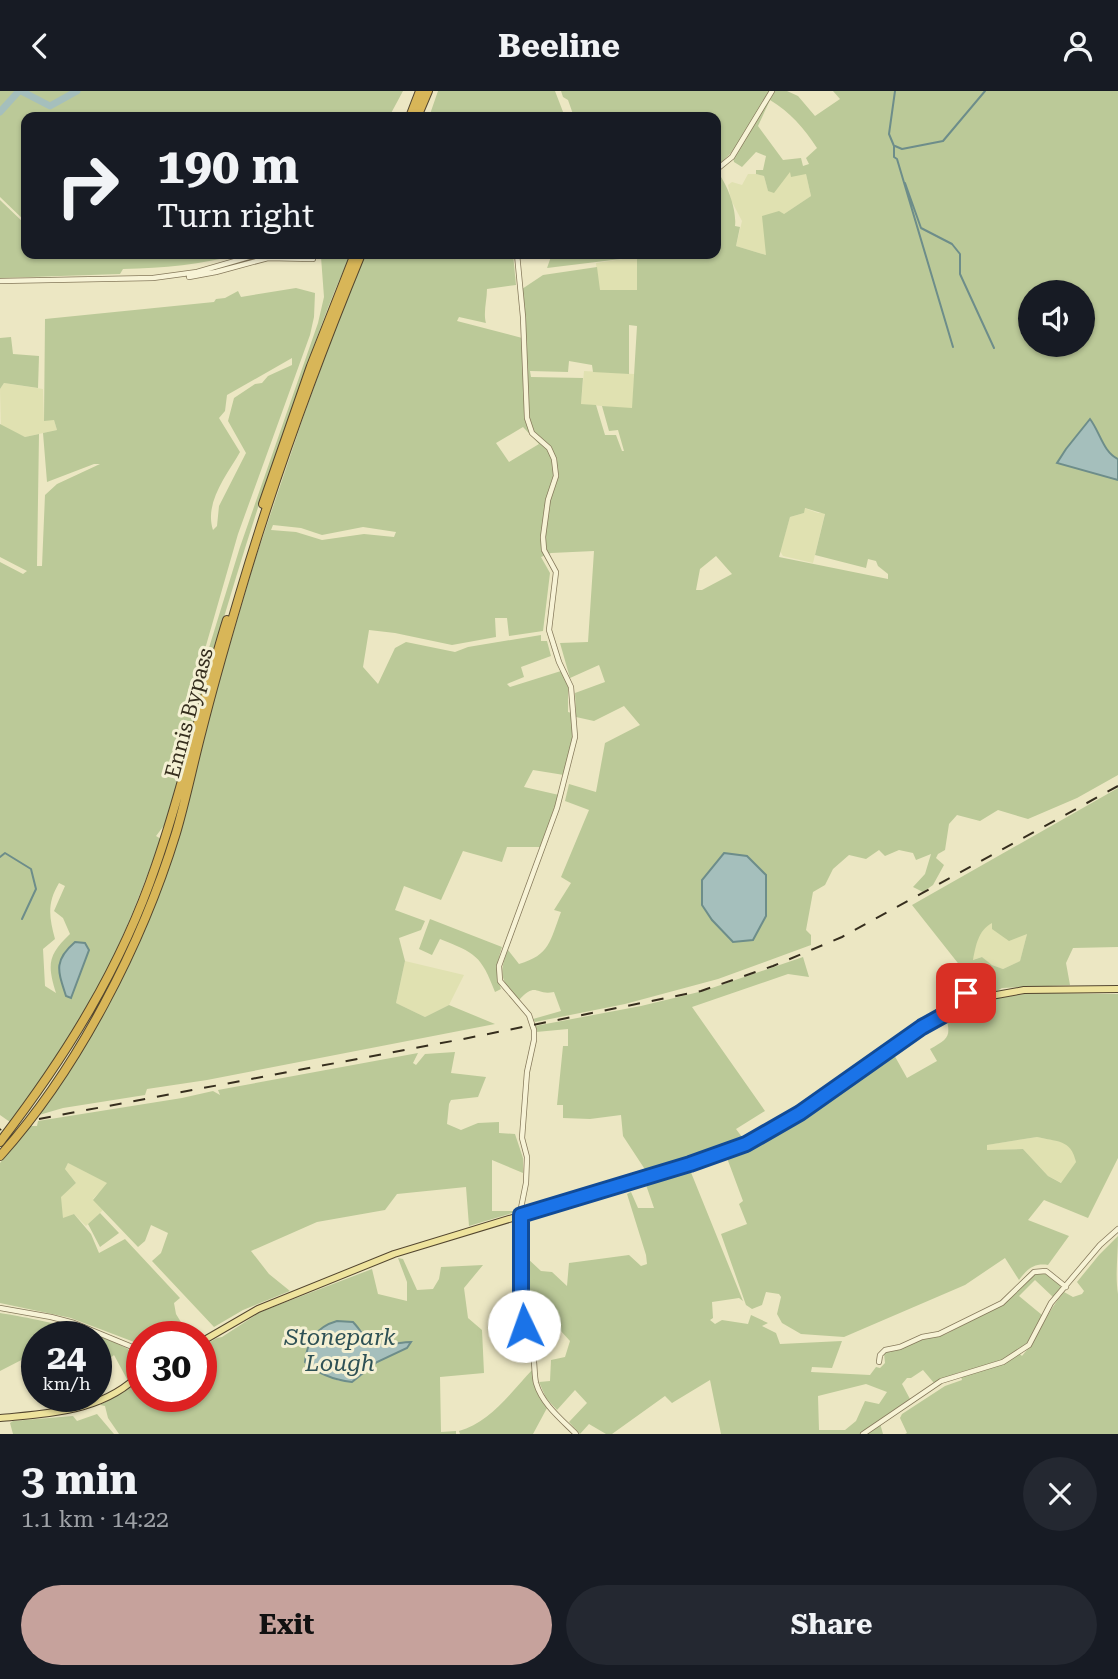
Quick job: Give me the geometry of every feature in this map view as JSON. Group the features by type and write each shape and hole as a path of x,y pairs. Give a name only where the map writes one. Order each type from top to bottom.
{"highway":[{"path":"412,112 420,91"},
{"path":"419,112 428,91"},
{"name":"Ennis Bypass","path":"0,1142 47,1081 91,1009 108,978 147,890 179,796 219,644 274,469 353,259"},
{"name":"Ennis Bypass","path":"0,1156 63,1071 101,1009 151,903 176,833 219,666 263,521 317,365 359,259"}],"main road":[{"path":"974,999 1024,991 1118,989"},
{"path":"960,1006 959,998 964,994 969,994 974,999"},
{"path":"217,1333 258,1309 445,1237 690,1164 746,1144 800,1113 922,1027 960,1006 969,1009 974,999"},
{"path":"0,1418 81,1408 126,1385"}],"street":[{"path":"721,166 733,157 772,91"},
{"path":"0,281 153,278 215,270 245,259"},
{"path":"189,277 261,259"},
{"path":"517,259 527,418 532,433 549,448 556,475 548,500 543,537 544,550 556,572 549,630 559,662 571,687 576,737 558,809 499,966 500,981 528,1015 534,1030 523,1116 522,1138 527,1157 521,1215 521,1313 534,1358 536,1381 551,1410 576,1434"},
{"path":"863,1434 941,1381 993,1366 1029,1345 1051,1303 1100,1245 1118,1229"},
{"path":"880,1361 880,1355 885,1350 939,1334 1002,1303 1034,1272 1046,1271 1066,1287"},
{"path":"0,1308 74,1323 126,1344"}],"green space":[{"path":"0,91 403,91 392,112 21,112 21,217 0,197"},
{"path":"438,91 555,91 563,112 431,112"},
{"path":"561,91 787,91 798,96 815,116 840,99 833,91 1118,91 1118,459 1105,447 1090,419 1057,463 1118,480 1118,775 1077,798 1028,819 998,810 980,821 957,815 949,824 945,850 936,858 944,865 933,885 923,892 913,887 925,874 931,854 916,860 913,853 899,850 885,856 879,850 866,859 849,855 833,869 825,885 813,892 806,930 811,935 811,945 718,979 625,1004 535,1022 533,1019 561,1011 554,992 533,990 519,1000 508,988 503,977 505,958 508,950 519,964 537,956 548,945 561,912 554,910 571,883 561,877 589,810 565,801 569,784 596,792 605,743 640,725 624,706 594,721 576,717 575,693 605,682 599,665 570,678 560,643 588,642 594,551 551,553 541,557 550,573 543,631 509,636 507,618 495,618 496,637 452,645 369,630 363,667 378,684 395,648 406,642 455,652 468,647 541,635 541,641 547,641 551,656 521,667 524,677 507,684 510,687 561,671 568,686 568,712 572,713 574,737 564,775 533,770 524,787 559,795 540,847 507,847 502,862 463,851 441,900 404,886 395,910 425,921 421,930 399,938 405,961 396,1003 425,1017 449,1005 495,1024 207,1080 147,1089 145,1095 63,1108 39,1115 112,996 185,816 216,692 254,563 343,307 364,259 513,259 516,285 487,289 486,323 459,317 457,321 526,339 522,289 543,275 597,267 600,290 637,290 637,259 721,259 721,178 731,198 735,226 740,227 736,246 766,255 762,216 779,211 784,214 811,196 806,174 791,177 790,172 774,193 768,191 764,176 756,174 756,170 763,170 766,156 756,152 742,167 734,162 732,152 721,163 721,112 572,112","holes":["770,100 784,110 817,148 806,158 809,164 803,166 801,158 783,160 758,126","629,325 637,326 632,408 602,406 609,431 618,430 622,451 616,435 605,435 596,405 581,404 583,378 531,377 530,371 568,372 569,361 592,365 593,372 629,374","523,427 539,444 509,462 496,443","805,508 825,514 815,555 866,568 868,559 876,561 888,574 888,579 779,557 790,517 804,513","273,525 301,528 322,535 363,527 396,532 394,537 364,534 322,540 296,532 271,530","716,556 732,574 702,590 696,590 700,569"]},
{"path":"790,171 806,174 811,196 784,214 766,255 736,246 742,221 731,200 728,185 732,182 742,185 748,174 756,174 764,176 768,191"},
{"path":"0,200 21,220 21,259 219,259 182,265 123,269 120,274 0,278"},
{"path":"321,259 349,259 277,450 211,662 166,823 156,836 161,839 144,883 97,990 59,1053 10,1122 0,1115 0,562 23,574 27,571 0,557 0,424 25,437 39,434 37,566 42,566 45,495 57,484 100,464 47,482 43,433 57,430 54,420 44,421 45,319 214,302 238,291 241,297 296,288 315,293 310,335 238,534 199,670 204,664 240,547 318,323 324,297","holes":["292,358 292,365 268,376 262,383 255,384 234,398 228,421 246,453 219,506 217,526 213,530 211,520 214,499 240,452 219,418 225,411 227,395","59,883 65,886 54,911 63,918 70,934 57,948 51,961 51,975 56,993 45,986 43,949 55,939 51,924 52,897"]},
{"path":"550,259 621,259 547,268"},
{"path":"637,259 637,290 599,290 596,263"},
{"path":"11,337 13,354 39,356 38,388 4,383 0,389 0,338"},
{"path":"584,371 634,374 633,409 581,404"},
{"path":"4,383 43,389 44,420 54,420 57,430 25,437 1,426 0,389"},
{"path":"804,508 825,513 813,563 783,556 780,551 790,517 804,513"},
{"path":"1118,788 1118,947 1073,948 1066,963 1070,985 1002,988 981,994 953,986 946,980 961,967 912,905","holes":["992,923 992,929 1009,941 1027,934 1020,961 1003,969 982,957 973,960 981,934"]},
{"path":"430,919 502,947 497,968 501,989 495,992 481,963 461,948 440,939 432,955 419,949"},
{"path":"993,922 1027,934 1020,961 1003,969 982,957 972,960 977,939 986,926"},
{"path":"803,957 809,977 788,974 692,1007 765,1111 736,1129 742,1137 694,1157 646,1171 623,1136 621,1115 590,1119 563,1118 563,1105 557,1105 563,1046 568,1046 568,1029 536,1032 535,1026 703,991"},
{"path":"405,961 464,975 449,1005 425,1017 396,1003"},
{"path":"1031,993 1118,994 1118,1158 1088,1218 1044,1200 1028,1220 1069,1236 1048,1265 1031,1268 1019,1280 1005,1258 965,1285 844,1337 801,1334 782,1323 777,1314 781,1297 779,1294 766,1292 762,1305 752,1309 746,1305 721,1234 747,1224 739,1204 743,1201 727,1158 800,1117 893,1053 907,1078 937,1061 930,1049 947,1036 946,1016 958,1010 967,1013 973,1011 979,1001","holes":["1037,1137 1062,1143 1071,1149 1076,1162 1061,1183 1048,1176 1023,1149 987,1150 987,1145"]},
{"path":"455,1052 451,1073 486,1077 478,1097 451,1100 447,1124 461,1130 478,1123 499,1122 499,1133 515,1134 523,1158 523,1173 492,1160 492,1211 519,1211 469,1226 466,1187 397,1194 385,1210 317,1222 251,1251 269,1274 290,1291 243,1310 217,1325 217,1321 208,1321 152,1261 161,1253 168,1233 151,1225 145,1241 138,1247 93,1200 107,1183 68,1163 65,1169 76,1183 61,1197 63,1218 74,1214 91,1234 99,1253 125,1239 180,1298 174,1303 180,1321 126,1321 126,1339 112,1334 112,1321 79,1321 0,1303 0,1163 30,1126 37,1126 38,1121 213,1091 220,1095 218,1090 418,1053 413,1063 416,1065 425,1054"},
{"path":"1037,1137 1062,1142 1074,1152 1076,1162 1062,1183 1048,1176 1023,1149 987,1150 986,1145"},
{"path":"68,1163 108,1183 93,1199 103,1210 86,1226 74,1214 63,1219 60,1197 76,1183 65,1169"},
{"path":"690,1170 743,1301 739,1298 712,1302 713,1318 710,1320 715,1324 722,1320 748,1324 751,1315 768,1323 762,1326 776,1333 780,1344 842,1341 832,1368 812,1367 811,1372 870,1375 876,1367 880,1368 885,1363 884,1353 922,1339 946,1334 1003,1304 1031,1276 1043,1273 1060,1284 1061,1288 1053,1297 1035,1280 1019,1296 1042,1315 1027,1343 1017,1351 1022,1356 1064,1292 1073,1297 1082,1294 1084,1291 1077,1282 1118,1236 1118,1434 905,1434 907,1433 900,1418 902,1414 945,1386 962,1380 960,1372 934,1383 923,1370 907,1378 902,1384 910,1399 879,1420 883,1434 721,1434 710,1380 672,1403 665,1396 612,1434 606,1434 589,1424 580,1434 569,1422 587,1403 575,1390 557,1410 546,1398 539,1382 550,1381 551,1360 565,1357 570,1341 549,1318 524,1320 524,1221 526,1217 579,1201 580,1204 528,1221 527,1258 541,1271 552,1272 567,1286 569,1263 629,1255 641,1266 647,1264 646,1255 627,1194 631,1192 638,1208 654,1208 645,1182","holes":["866,1384 887,1392 879,1404 865,1401 856,1421 845,1430 819,1430 818,1396"]},
{"path":"100,1213 119,1233 100,1247 88,1224"},
{"path":"398,1258 403,1259 417,1290 433,1289 439,1279 441,1267 483,1265 464,1288 468,1318 482,1330 484,1373 440,1377 441,1432 456,1431 456,1434 119,1434 108,1418 106,1412 112,1412 112,1398 126,1391 126,1412 217,1412 217,1338 260,1312 372,1269 378,1294 407,1301 407,1282","holes":["361,1330 377,1343 410,1342 407,1348 377,1362 361,1376 339,1381 312,1368"]},
{"path":"0,1313 40,1321 21,1321 21,1360 0,1371"},
{"path":"112,1342 126,1349 126,1377 114,1355 112,1357"},
{"path":"533,1369 537,1392 547,1408 533,1434 460,1434 459,1431 491,1414"},
{"path":"97,1414 114,1434 13,1434 10,1423 73,1416 77,1421"}],"water":[{"path":"1090,419 1105,447 1118,459 1118,480 1057,463"},
{"path":"724,853 747,856 766,875 766,916 753,940 733,942 702,905 702,880"},
{"path":"75,942 85,943 89,950 71,998 66,996 59,967 63,955"},
{"name":"Stonepark Lough","path":"337,1321 353,1322 374,1343 411,1342 407,1348 377,1362 352,1382 333,1378 305,1362 310,1341 323,1327"}],"waterway":[{"path":"0,112 19,91"},
{"path":"21,91 50,106 77,91"},
{"path":"895,91 889,134 894,146 894,157 897,159 953,347"},
{"path":"895,146 902,149 943,141 985,91"},
{"path":"905,183 921,228 952,244 960,254 960,274 994,348"},
{"path":"0,857 5,853 31,869 36,889 22,919"}],"railway":[{"path":"39,1119 701,991 773,966 842,937 1118,786"}],"route":[{"path":"524,1326 521,1313 521,1215 690,1164 746,1144 800,1113 922,1027 960,1006 959,998 966,993"}]}
